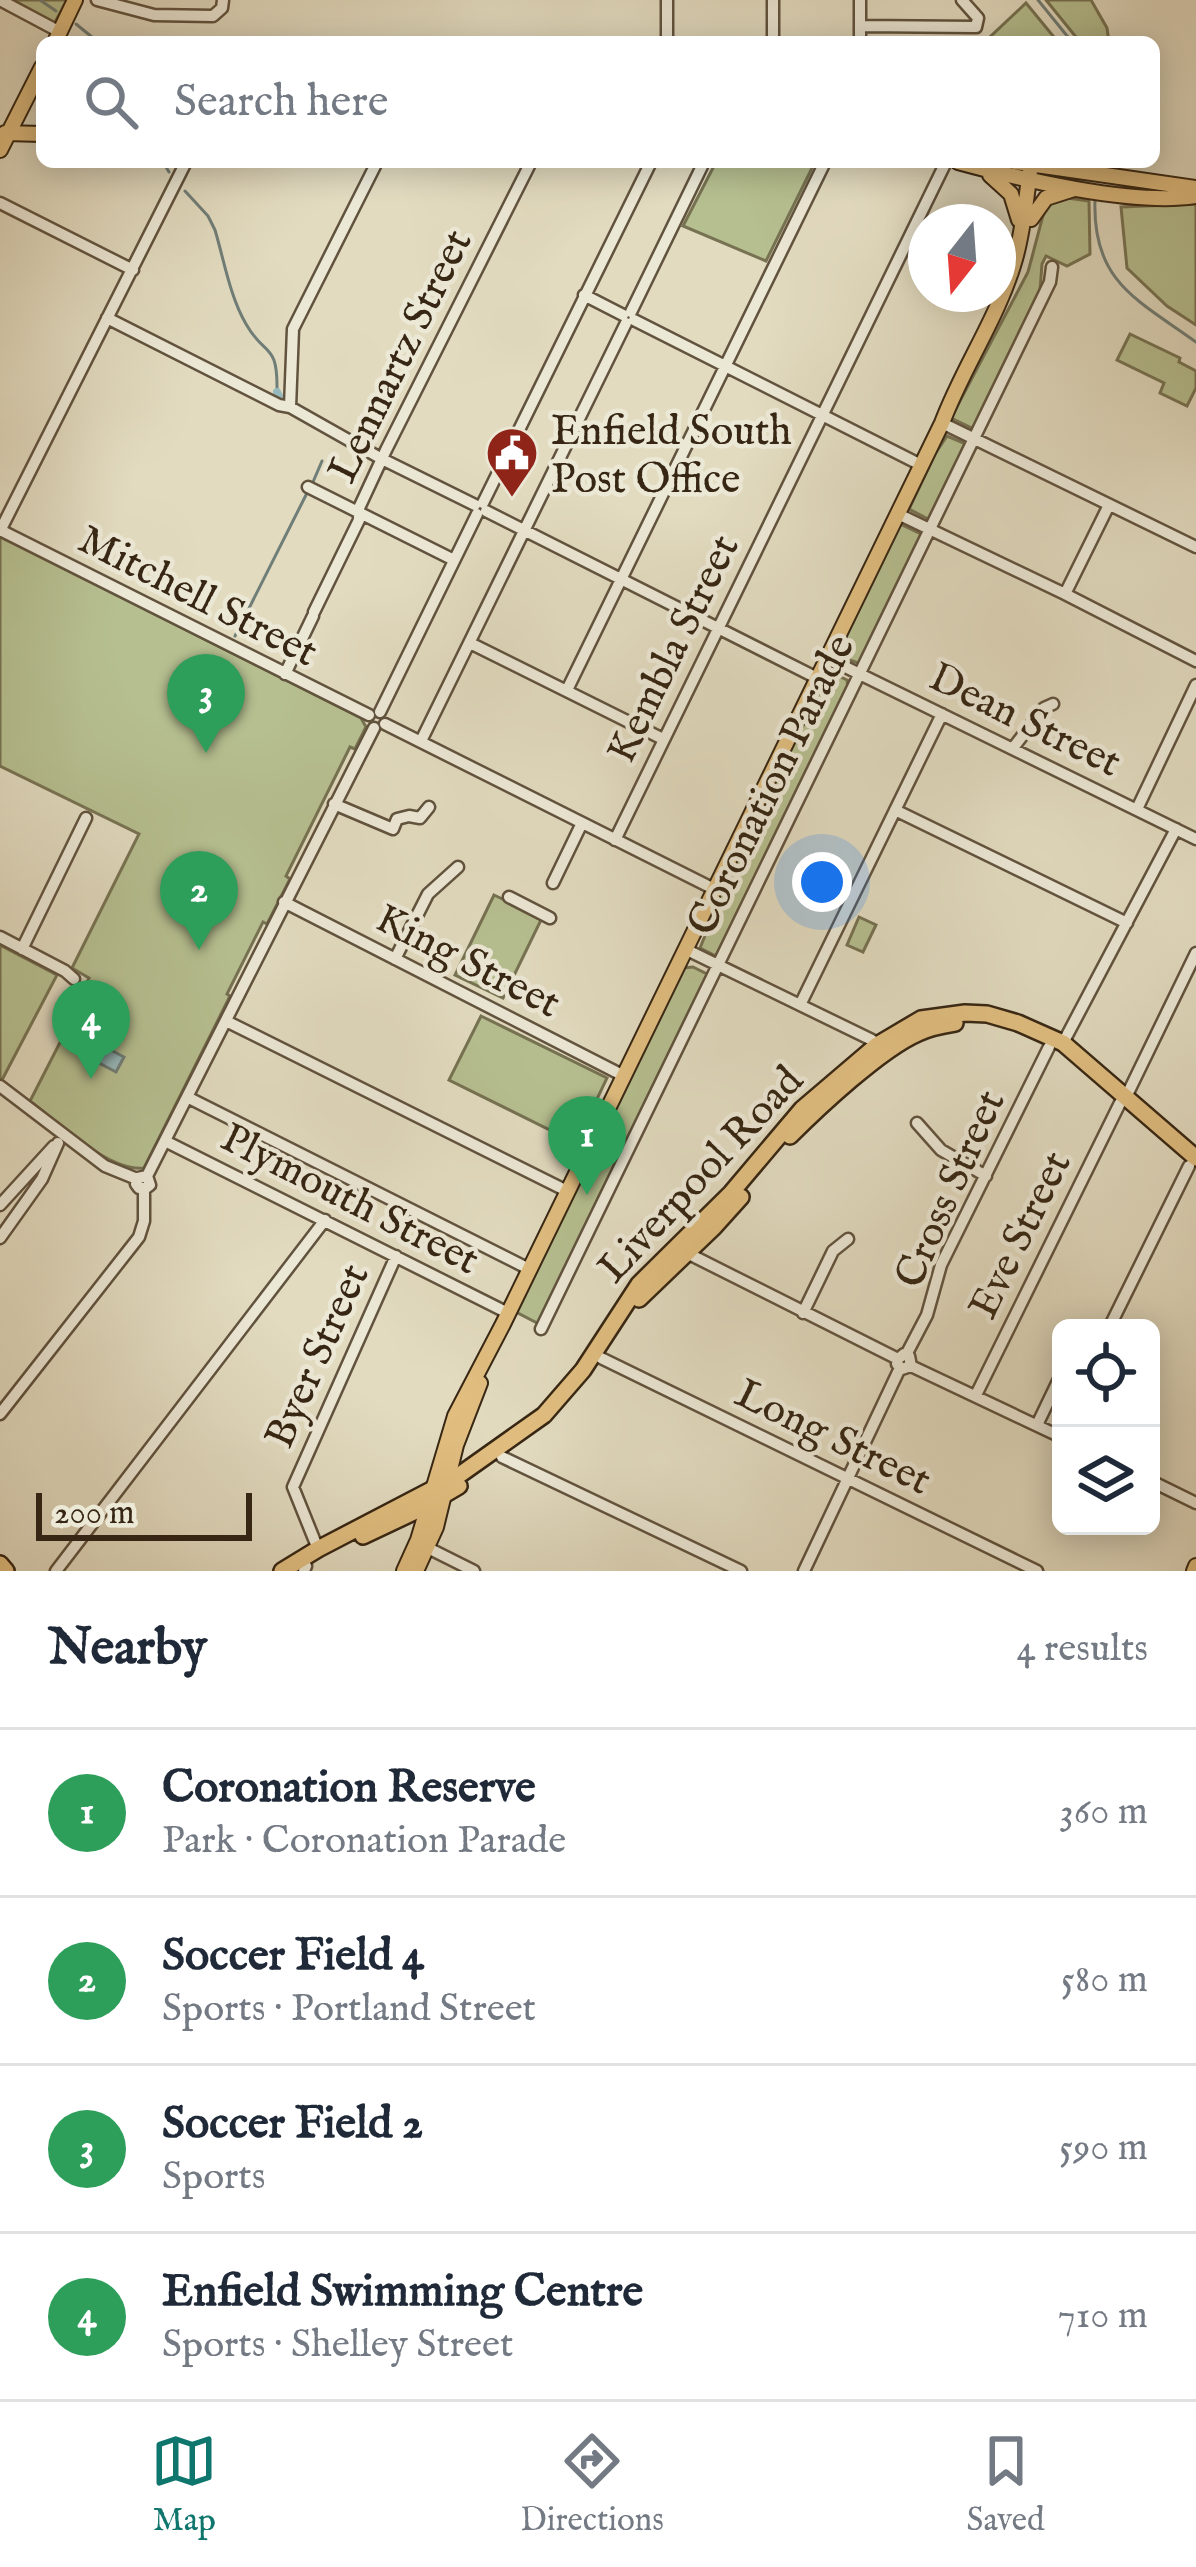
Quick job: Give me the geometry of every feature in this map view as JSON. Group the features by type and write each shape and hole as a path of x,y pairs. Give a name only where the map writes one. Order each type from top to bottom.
{"highway":[{"name":"Liverpool Road","path":"282,1571 438,1493 525,1431 559,1401 583,1370 631,1294 729,1210 788,1138 881,1049 920,1031 965,1022 1056,1045 1194,1159"},
{"name":"Liverpool Road","path":"302,1569 398,1519 536,1434 563,1410 637,1302 681,1250"}],"main road":[{"path":"57,36 75,0"},
{"path":"0,150 36,78"},
{"path":"4,134 36,134"},
{"path":"978,168 1011,194 1026,225 1046,198 1084,183"},
{"path":"985,168 1106,184 1150,198 1196,192"},
{"path":"1026,168 1037,174"},
{"name":"Coronation Parade","path":"438,1493 455,1416 1005,286 1037,174"},
{"name":"Coronation Parade","path":"438,1493 505,1319"},
{"path":"464,1424 464,1452 483,1458"},
{"path":"416,1571 438,1493"},
{"path":"398,1519 412,1524 423,1544"},
{"path":"404,1571 423,1544"}],"street":[{"path":"0,0 55,36"},
{"path":"97,0 154,15 213,16 223,0"},
{"path":"667,0 667,36"},
{"path":"773,0 773,36"},
{"path":"860,0 860,36"},
{"path":"860,26 976,27 978,18 962,0"},
{"path":"0,530 184,168"},
{"path":"290,407 293,329 373,168"},
{"name":"Lennartz Street","path":"285,674 359,520 358,512 382,459 528,168"},
{"path":"0,1414 139,1237 144,1221 143,1181 377,720 648,168"},
{"path":"421,741 701,168"},
{"path":"567,690 822,168"},
{"name":"Kembla Street","path":"615,840 943,168"},
{"path":"0,203 133,270"},
{"name":"Coronation Parade","path":"541,1329 975,439 1050,282 1052,267"},
{"path":"584,295 921,465"},
{"path":"107,318 817,678"},
{"path":"942,423 1196,547"},
{"path":"308,487 454,560"},
{"path":"1065,594 1109,505"},
{"path":"898,514 1196,662"},
{"name":"Mitchell Street","path":"0,530 714,889"},
{"path":"470,643 663,739"},
{"name":"Dean Street","path":"827,658 1196,839"},
{"path":"1137,809 1185,722 1196,685"},
{"path":"1013,748 1044,708 1053,704"},
{"path":"800,1005 942,714"},
{"path":"334,804 393,829 398,819 420,818 429,807"},
{"path":"895,810 1126,923"},
{"path":"22,949 86,818"},
{"path":"553,883 582,823"},
{"name":"Cross Street","path":"803,1571 927,1315 941,1265 1177,829"},
{"path":"395,959 428,894 458,867"},
{"path":"509,898 550,918"},
{"name":"King Street","path":"284,902 624,1076"},
{"path":"0,937 74,979"},
{"path":"685,950 881,1049"},
{"name":"Eve Street","path":"976,1395 1196,953"},
{"path":"226,1021 567,1191"},
{"path":"0,1086 61,1139 105,1166 143,1181"},
{"path":"187,1097 530,1269"},
{"path":"917,1123 941,1150 986,1176"},
{"path":"0,1205 61,1139"},
{"path":"0,1238 42,1179 61,1139"},
{"name":"Plymouth Street","path":"165,1141 396,1256 505,1319"},
{"path":"1114,1319 1194,1159"},
{"path":"56,1571 326,1220"},
{"path":"803,1313 833,1251 848,1239"},
{"path":"681,1250 1052,1432"},
{"name":"Byer Street","path":"318,1549 294,1495 294,1482 396,1256"},
{"name":"Long Street","path":"601,1358 1037,1571"},
{"path":"0,1390 12,1399"},
{"path":"1037,1425 1052,1394"},
{"path":"502,1457 741,1571"},
{"path":"1160,1485 1196,1503"},
{"path":"423,1544 474,1571"}],"green space":[{"path":"5,0 67,0 54,24"},
{"path":"1046,0 1091,0 1108,36 1075,36"},
{"path":"1026,3 1053,36 991,36"},
{"path":"713,168 812,168 766,261 683,226"},
{"path":"1060,197 1089,201 1090,254 1067,266 1046,256 1040,290 974,429 951,418 1007,312 1016,312 1016,295 1028,272 1045,208"},
{"path":"1196,204 1196,325 1167,306 1127,268 1121,207"},
{"path":"1130,334 1196,371 1196,388 1187,406 1160,393 1164,383 1117,360"},
{"path":"947,436 966,444 930,520 909,509"},
{"path":"900,524 923,535 861,664 841,657 838,650"},
{"path":"0,536 361,718 366,727 355,749 350,747 286,876 290,879 267,924 263,922 144,1168 99,1154 30,1101 89,978 72,968 139,834 0,766"},
{"path":"832,673 847,680 848,687 716,956 700,948 712,911"},
{"path":"494,895 542,918 503,998 455,975"},
{"path":"859,917 876,925 863,952 847,945"},
{"path":"0,945 57,975 2,1080 0,1078"},
{"path":"683,968 709,975 541,1325 516,1312"},
{"path":"481,1016 607,1078 576,1143 449,1080"}],"water":[{"path":"77,1032 124,1057 116,1072 69,1047"}],"waterway":[{"path":"40,0 56,11"},
{"path":"1038,0 1067,36"},
{"path":"76,24 91,36"},
{"path":"167,168 169,172"},
{"path":"185,191 215,230 240,313 273,357 277,392"},
{"path":"1095,200 1096,228 1110,270 1138,300 1196,342"},
{"path":"277,392 279,396"},
{"path":"313,482 322,461"},
{"path":"235,636 306,495"}],"place":[{"name":"Enfield South Post Office","path":"512,499"},
{"name":"Soccer Field 2","path":"206,753"},
{"name":"Soccer Field 4","path":"199,950"},
{"name":"Enfield Swimming Centre","path":"91,1079"},
{"name":"Coronation Reserve","path":"587,1195"}]}
